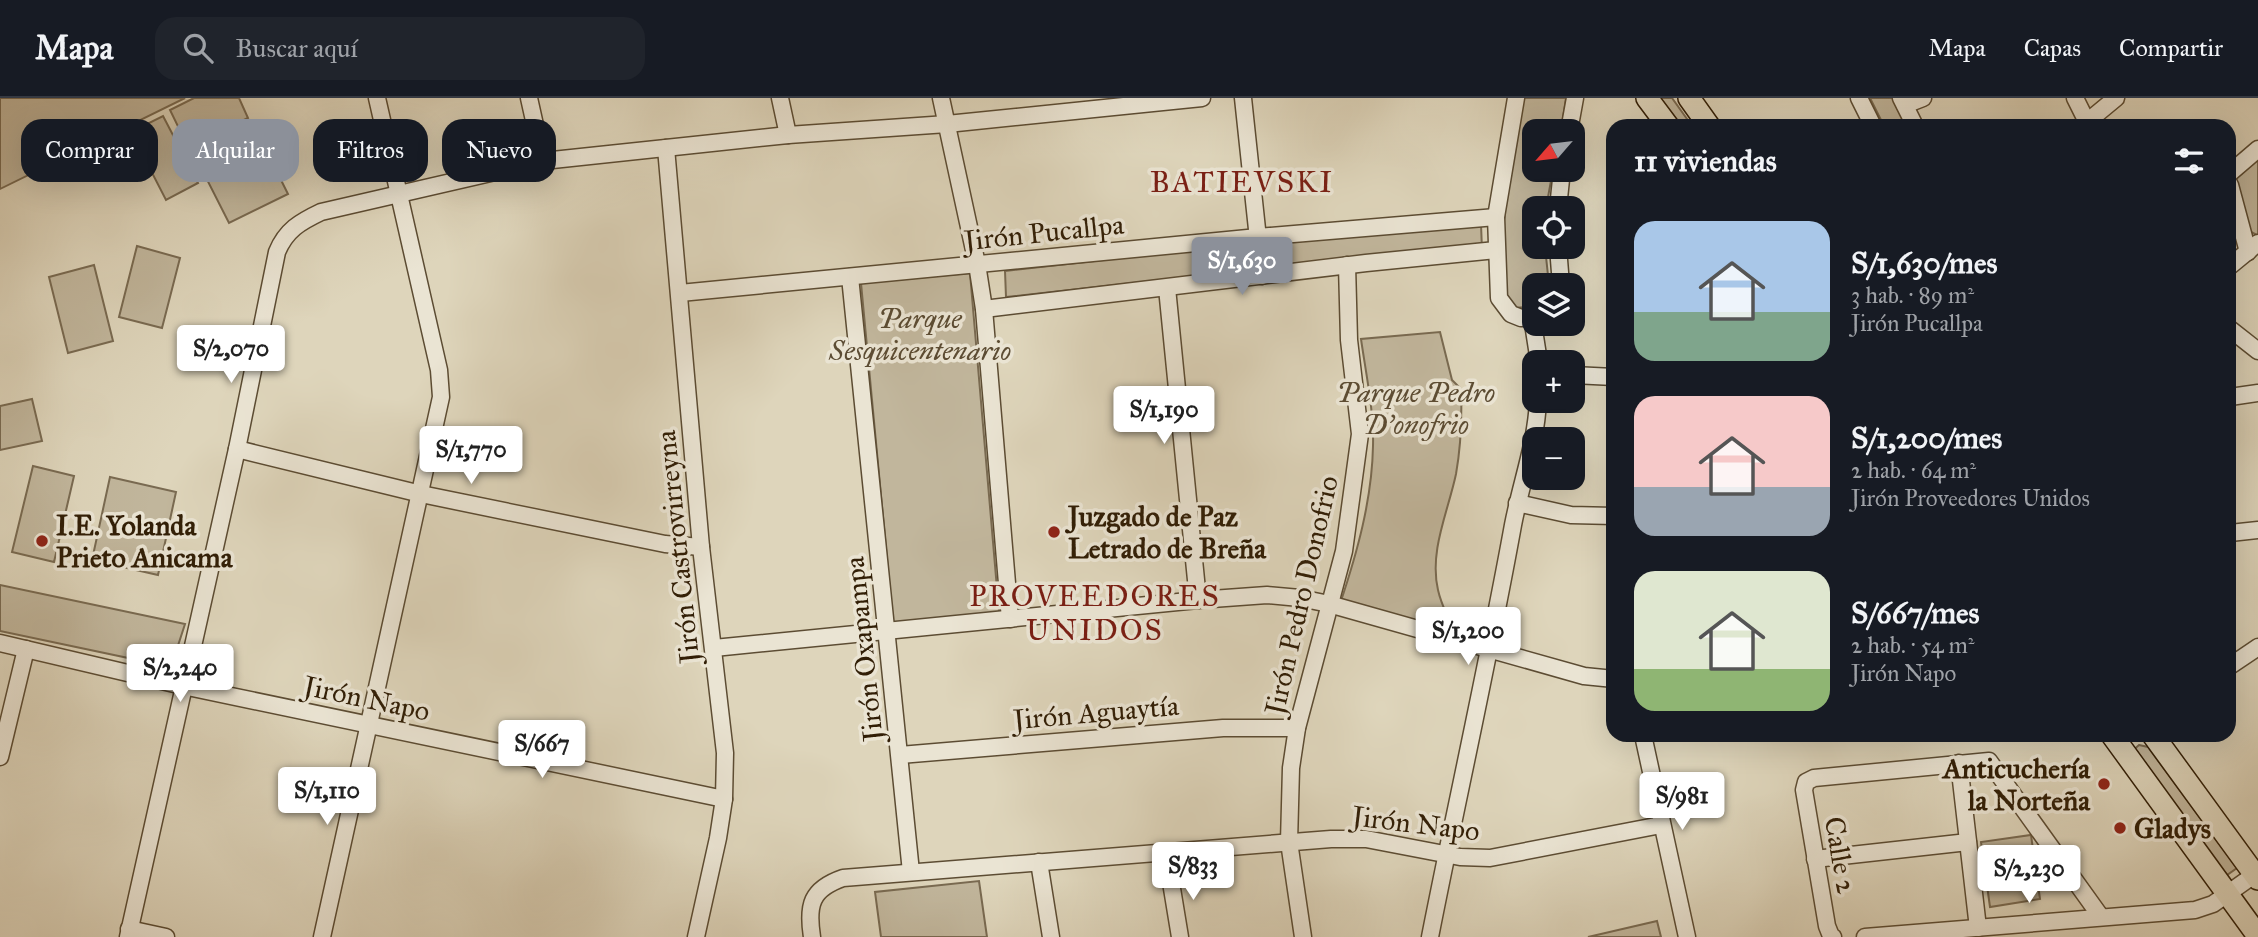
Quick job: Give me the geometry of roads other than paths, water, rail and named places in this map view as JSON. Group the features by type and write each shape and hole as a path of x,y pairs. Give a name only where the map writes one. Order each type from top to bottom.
{"main road":[{"path":"1647,98 1663,119"},
{"path":"1689,98 1704,119"},
{"path":"2121,742 2258,936"},
{"path":"2157,742 2256,877"}],"street":[{"path":"322,937 441,397 439,370 377,98"},
{"path":"529,98 534,119"},
{"path":"780,98 788,135"},
{"path":"941,98 977,264 984,309 1010,619"},
{"path":"556,159 1202,98"},
{"path":"1243,98 1262,276"},
{"path":"1516,98 1496,217 1496,250 1499,298 1511,314 1522,318"},
{"path":"1571,119 1575,98"},
{"path":"1859,98 1865,119"},
{"path":"1912,119 1903,102 1923,98"},
{"path":"2075,98 2086,119"},
{"path":"2093,119 2116,98"},
{"name":"Jirón Castrovirreyna","path":"666,148 701,547 725,752 724,799 718,838 696,937"},
{"path":"2236,168 2258,149"},
{"path":"166,937 128,933 237,449 277,252 292,227 321,212 448,182"},
{"path":"2236,201 2253,247 2236,261"},
{"name":"Jirón Pucallpa","path":"680,293 1258,237 1496,217"},
{"path":"984,309 1347,265 1496,250"},
{"name":"Jirón Pedro Donofrio","path":"1303,937 1289,842 1289,792 1297,728 1344,551 1360,434 1349,340 1347,265"},
{"name":"Jirón Oxapampa","path":"850,277 911,872"},
{"path":"1167,288 1198,600"},
{"path":"2236,334 2258,351"},
{"path":"1585,376 1606,377"},
{"path":"2236,396 2258,393"},
{"path":"1430,937 1491,650 1517,503 1536,434 1537,413"},
{"path":"237,449 421,494 665,544 701,547"},
{"path":"1517,503 1571,515 1606,516"},
{"path":"2236,532 2258,530"},
{"path":"714,648 1267,595 1329,604 1584,676 1606,678"},
{"name":"Jirón Napo","path":"0,643 368,725 724,799"},
{"path":"2236,662 2258,647"},
{"path":"0,757 26,649"},
{"name":"Jirón Aguaytía","path":"900,755 1223,728 1297,728"},
{"path":"1644,742 1686,937"},
{"path":"1978,928 1959,764 1989,761 2101,917"},
{"name":"Calle 2","path":"1832,937 1827,926 1815,859 1804,790 1806,782 1814,778 1959,764"},
{"name":"Jirón Napo","path":"911,872 1289,842 1366,839 1446,854 1490,858 1661,825"},
{"path":"1815,859 1968,842"},
{"path":"1166,852 1180,937"},
{"path":"1039,862 1051,937"},
{"path":"812,937 810,905 816,894 830,882 843,877 911,872"},
{"path":"1865,937 2195,910 2213,904 2256,877"}],"place":[{"name":"Juzgado de Paz Letrado de Breña","path":"1054,532"},
{"name":"I.E. Yolanda Prieto Anicama","path":"42,541"},
{"name":"Anticuchería la Norteña","path":"2104,784"},
{"name":"Gladys","path":"2120,828"}],"district":[{"name":"BATIEVSKI","path":"1242,182"},
{"name":"PROVEEDORES UNIDOS","path":"1095,613"}],"park label":[{"name":"Parque Sesquicentenario","path":"920,334"},
{"name":"Parque Pedro D'onofrio","path":"1416,408"}]}
